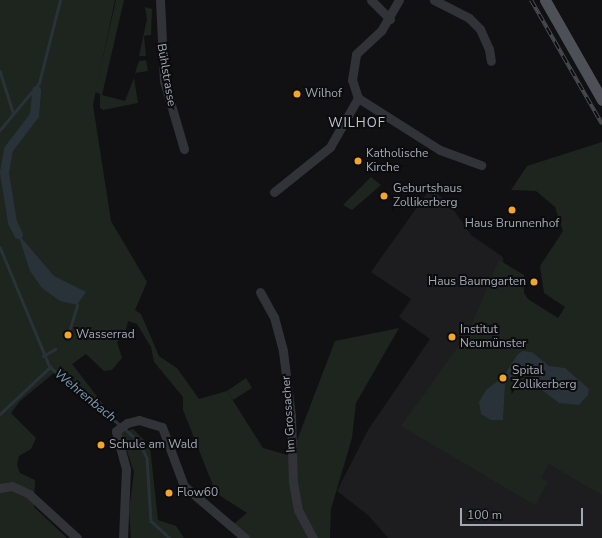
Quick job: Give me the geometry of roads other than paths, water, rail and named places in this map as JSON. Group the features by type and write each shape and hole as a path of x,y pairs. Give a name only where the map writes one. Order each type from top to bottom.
{"main road":[{"path":"545,0 602,100"}],"street":[{"name":"Bühlstrasse","path":"160,0 164,81 184,149"},
{"path":"371,0 390,19"},
{"path":"399,0 390,19 356,54 352,80 358,98 440,150 481,166"},
{"path":"434,0 469,18 480,29 489,49 490,62"},
{"path":"274,192 330,147 358,98"},
{"name":"Im Grossacher","path":"260,292 274,317 283,352 291,416 293,482 298,510 313,538"},
{"path":"122,538 126,469 116,437 123,425 148,420 162,427 184,486 245,538"},
{"path":"0,488 12,486 29,494 77,538"}],"waterway":[{"name":"Wehrenbach","path":"0,130 39,83 60,0"},
{"path":"0,71 13,112"},
{"path":"18,234 12,222 4,172 8,149 34,115 36,90"},
{"name":"Wehrenbach","path":"0,247 50,367 120,425"},
{"path":"68,335 77,305"},
{"path":"43,356 55,349"},
{"path":"0,414 50,367"},
{"name":"Wehrenbach","path":"124,428 140,443 147,458 151,521 170,538"}],"railway":[{"path":"531,0 602,124"}],"place":[{"name":"Wilhof","path":"297,94"},
{"name":"Katholische Kirche","path":"358,161"},
{"name":"Geburtshaus Zollikerberg","path":"384,196"},
{"name":"Haus Brunnenhof","path":"512,210"},
{"name":"Haus Baumgarten","path":"534,282"},
{"name":"Wasserrad","path":"68,335"},
{"name":"Institut Neumünster","path":"452,337"},
{"name":"Spital Zollikerberg","path":"503,378"},
{"name":"Schule am Wald","path":"101,445"},
{"name":"Flow60","path":"169,493"}],"district":[{"name":"WILHOF","path":"357,123"}]}
